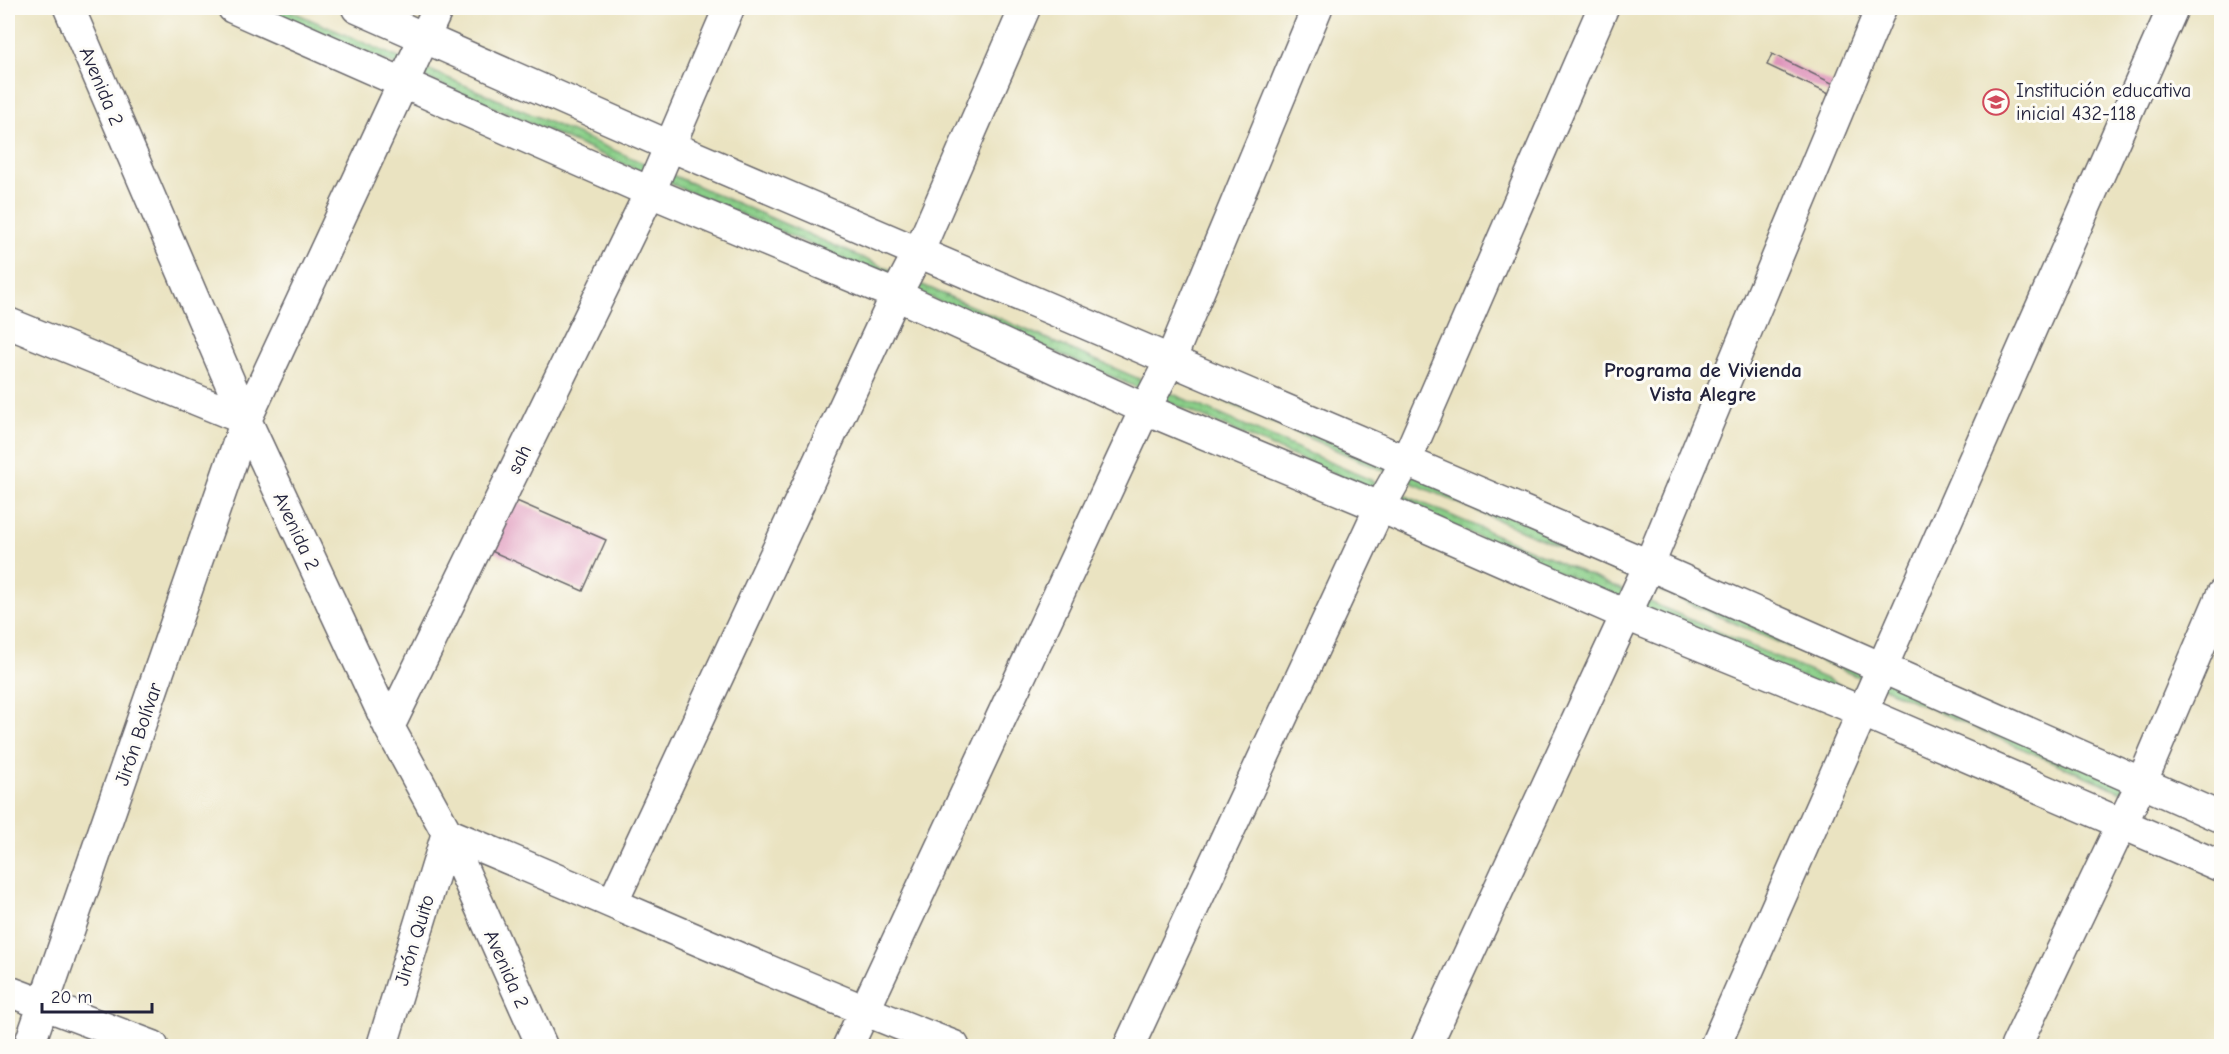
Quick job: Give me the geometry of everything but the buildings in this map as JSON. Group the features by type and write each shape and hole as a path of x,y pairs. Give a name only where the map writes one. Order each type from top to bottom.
{"street":[{"name":"Avenida 2","path":"69,8 246,420 389,727 447,833 542,1047"},
{"path":"232,8 650,192 896,295 1145,409 1380,507 1626,615 1861,711 2120,825 2222,867"},
{"path":"357,8 670,146 1649,565 1879,669 2222,818"},
{"name":"Jirón Bolívar","path":"29,1047 246,420 438,8"},
{"name":"sah","path":"389,727 650,192 729,8"},
{"path":"613,902 896,295 919,251 1025,8"},
{"path":"848,1047 862,1011 1145,409 1171,359 1317,8"},
{"path":"1129,1047 1380,507 1406,461 1603,8"},
{"path":"1426,1047 1649,565 1881,8"},
{"path":"1715,1047 1879,669 2173,8"},
{"path":"8,323 246,420"},
{"path":"2016,1047 2141,784 2222,594"},
{"path":"447,833 613,902 862,1011 954,1047"},
{"name":"Jirón Quito","path":"382,1047 447,833"},
{"path":"8,992 153,1047"}],"green space":[{"path":"262,8 284,8 406,61 402,68"},
{"path":"418,65 655,168 651,176 415,73"},
{"path":"663,171 900,274 896,282 660,179"},
{"path":"911,280 1151,384 1147,392 907,288"},
{"path":"1171,369 1397,467 1393,475 1167,376"},
{"path":"1161,389 1387,487 1383,495 1157,397"},
{"path":"1407,471 1640,573 1636,580 1403,479"},
{"path":"1397,492 1630,593 1626,601 1393,500"},
{"path":"1650,577 1868,672 1865,680 1647,585"},
{"path":"1641,598 1859,693 1855,701 1637,606"},
{"path":"1885,679 2130,786 2126,794 1881,687"}],"place":[{"name":"Institución educativa inicial 432-118","path":"1996,102"}],"district":[{"name":"Programa de Vivienda Vista Alegre","path":"1703,382"}]}
